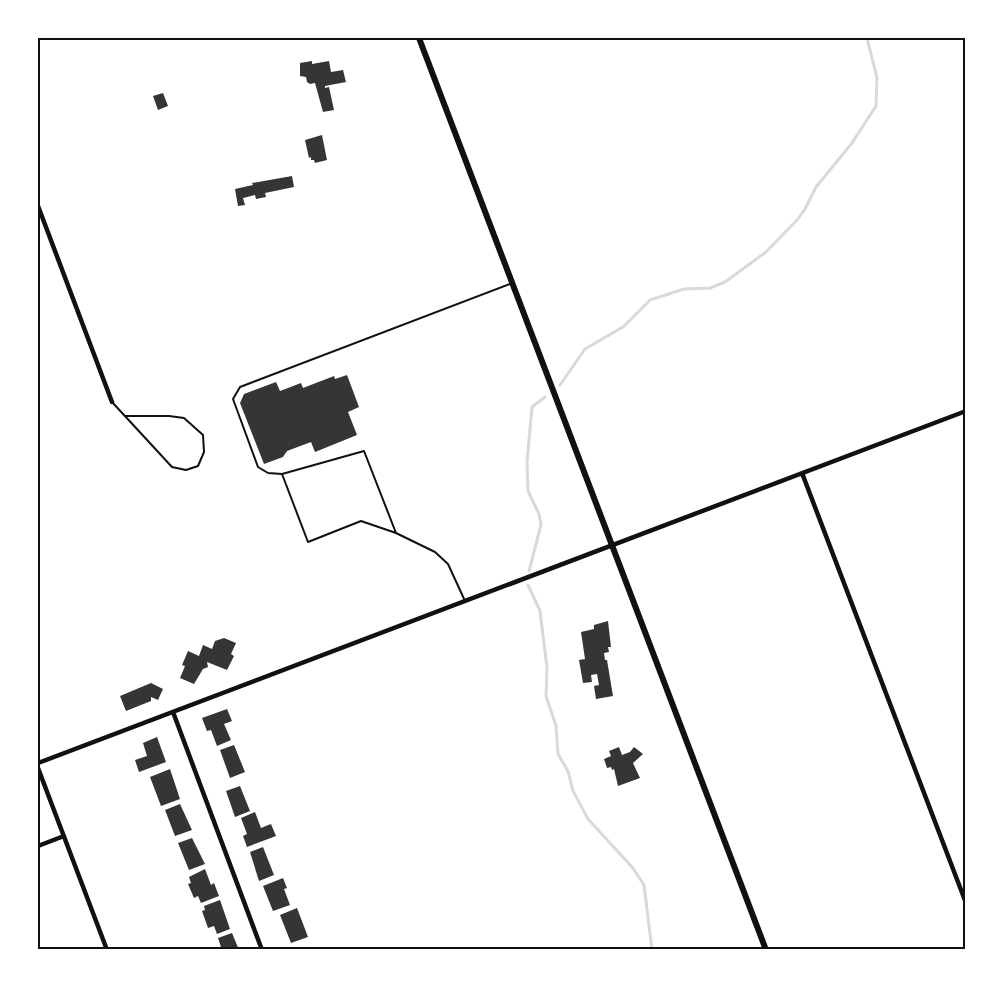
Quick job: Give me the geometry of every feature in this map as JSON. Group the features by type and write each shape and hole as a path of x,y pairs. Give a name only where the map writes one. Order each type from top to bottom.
{"street":[{"path":"419,38 766,950"},
{"path":"38,206 112,402"},
{"path":"107,950 38,765 966,411"},
{"path":"802,472 966,903"},
{"path":"172,712 262,950"},
{"path":"38,846 64,836"}],"lane":[{"path":"396,533 364,451 282,474 268,473 258,467 233,399 240,387 513,283"},
{"path":"112,402 172,467 186,471 198,466 204,452 203,435 184,418 125,416"},
{"path":"282,474 308,542 361,521 396,533 435,552 448,564 465,601"}],"building":[{"path":"312,61 312,64 329,61 331,72 343,70 346,82 325,86 325,88 329,87 334,110 323,112 315,83 310,84 306,77 300,76 300,63"},
{"path":"163,93 168,106 158,110 153,96"},
{"path":"322,135 327,160 315,163 311,157 309,158 305,140"},
{"path":"292,176 294,187 265,193 266,197 256,199 255,195 243,198 245,205 238,206 235,189 253,185 252,183"},
{"path":"347,375 359,407 348,412 357,435 315,452 311,442 287,451 283,457 264,464 240,403 244,394 276,382 280,391 301,383 303,388 334,376 335,379"},
{"path":"608,621 611,647 608,647 609,652 604,653 613,696 596,699 594,686 599,685 597,674 591,675 592,682 583,683 579,660 585,659 581,632 594,629 594,625"},
{"path":"224,638 236,643 231,654 234,656 227,670 207,662 208,667 203,669 194,684 180,678 188,651 199,656 203,645 212,649 215,641"},
{"path":"151,683 163,689 158,700 151,697 151,701 126,711 120,696"},
{"path":"227,709 232,721 224,724 231,740 217,746 211,730 207,731 202,718"},
{"path":"157,737 166,762 139,772 135,760 147,756 143,743"},
{"path":"234,745 245,772 230,778 220,750"},
{"path":"619,747 622,755 630,752 634,747 643,754 633,763 640,778 618,786 614,769 607,768 604,759 611,756 609,751"},
{"path":"170,769 180,799 161,806 150,777"},
{"path":"240,786 250,811 235,817 226,791"},
{"path":"180,804 192,830 175,836 165,810"},
{"path":"255,812 261,828 271,824 276,836 247,847 243,836 247,834 241,818"},
{"path":"192,838 205,864 189,870 178,843"},
{"path":"263,847 274,875 259,881 250,852"},
{"path":"205,869 211,885 214,883 219,896 201,903 198,896 194,898 188,884 191,883 189,877"},
{"path":"283,878 290,905 273,911 263,886"},
{"path":"220,900 230,929 217,934 214,926 208,928 202,911 205,910 204,906"},
{"path":"297,908 308,937 291,943 280,915"},
{"path":"232,933 239,950 222,950 218,938"}],"waterway":[{"path":"560,385 585,349 623,327 650,300 684,289 710,288 725,282 766,252 798,219 816,187 852,143 876,106 877,78 867,38"},
{"path":"529,571 541,525 539,514 528,491 527,462 532,407 545,397"},
{"path":"528,585 540,611 547,668 546,696 556,726 558,754 568,771 573,791 588,819 632,867 644,885 652,950"}]}
